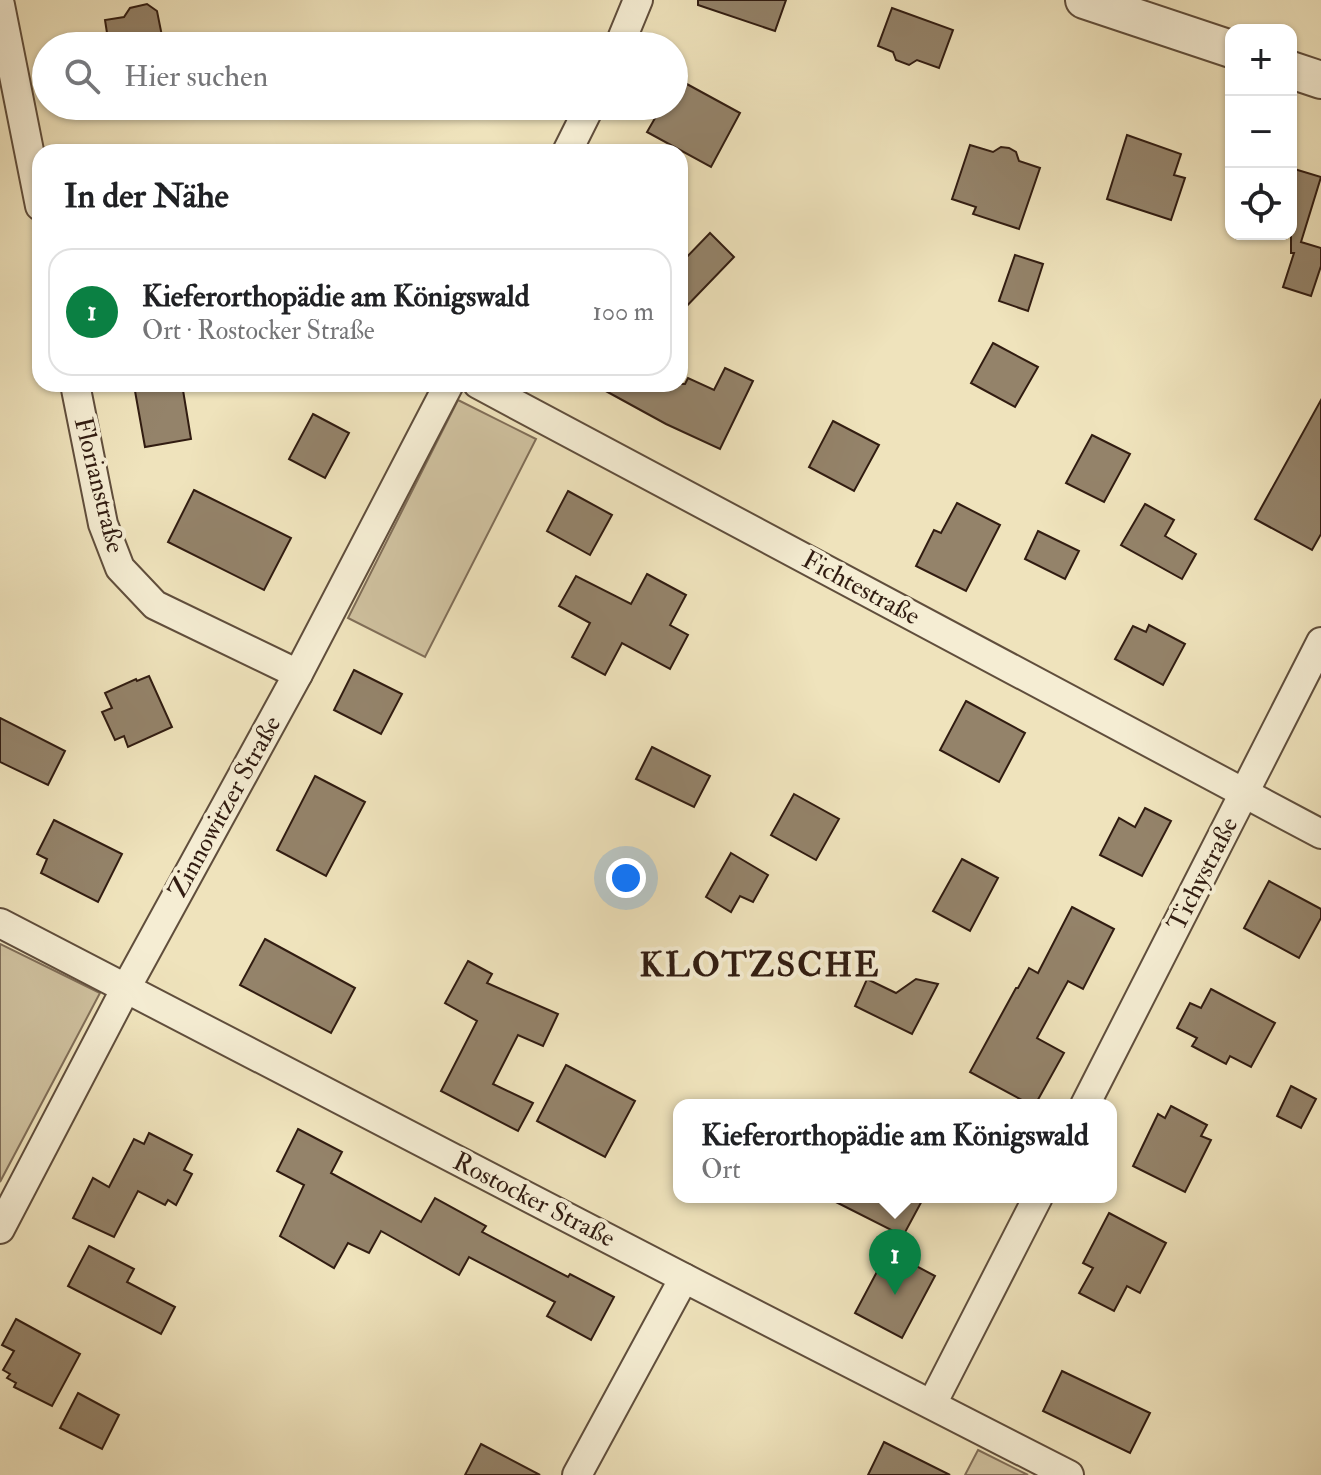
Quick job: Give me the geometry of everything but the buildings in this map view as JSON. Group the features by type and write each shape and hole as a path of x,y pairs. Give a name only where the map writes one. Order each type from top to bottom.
{"street":[{"path":"625,32 638,0"},
{"path":"1084,0 1225,47"},
{"path":"0,5 32,166"},
{"path":"1297,72 1321,80"},
{"path":"571,144 583,120"},
{"name":"Florianstraße","path":"77,392 103,524 120,568 155,605 298,674"},
{"name":"Zinnowitzer Straße","path":"0,1229 126,988 298,674 445,392"},
{"name":"Fichtestraße","path":"493,392 1321,834"},
{"name":"Tichystraße","path":"1088,1099 1321,642"},
{"name":"Rostocker Straße","path":"0,923 1069,1475"},
{"path":"932,1404 1035,1203"},
{"path":"577,1475 684,1278"}],"shaded area":[{"path":"458,400 536,439 425,657 348,618"},
{"path":"0,944 100,993 0,1182"},
{"path":"978,1450 1028,1475 965,1475"}],"place":[{"name":"Kieferorthopädie am Königswald","path":"895,1295"}],"district":[{"name":"KLOTZSCHE","path":"760,965"}]}
